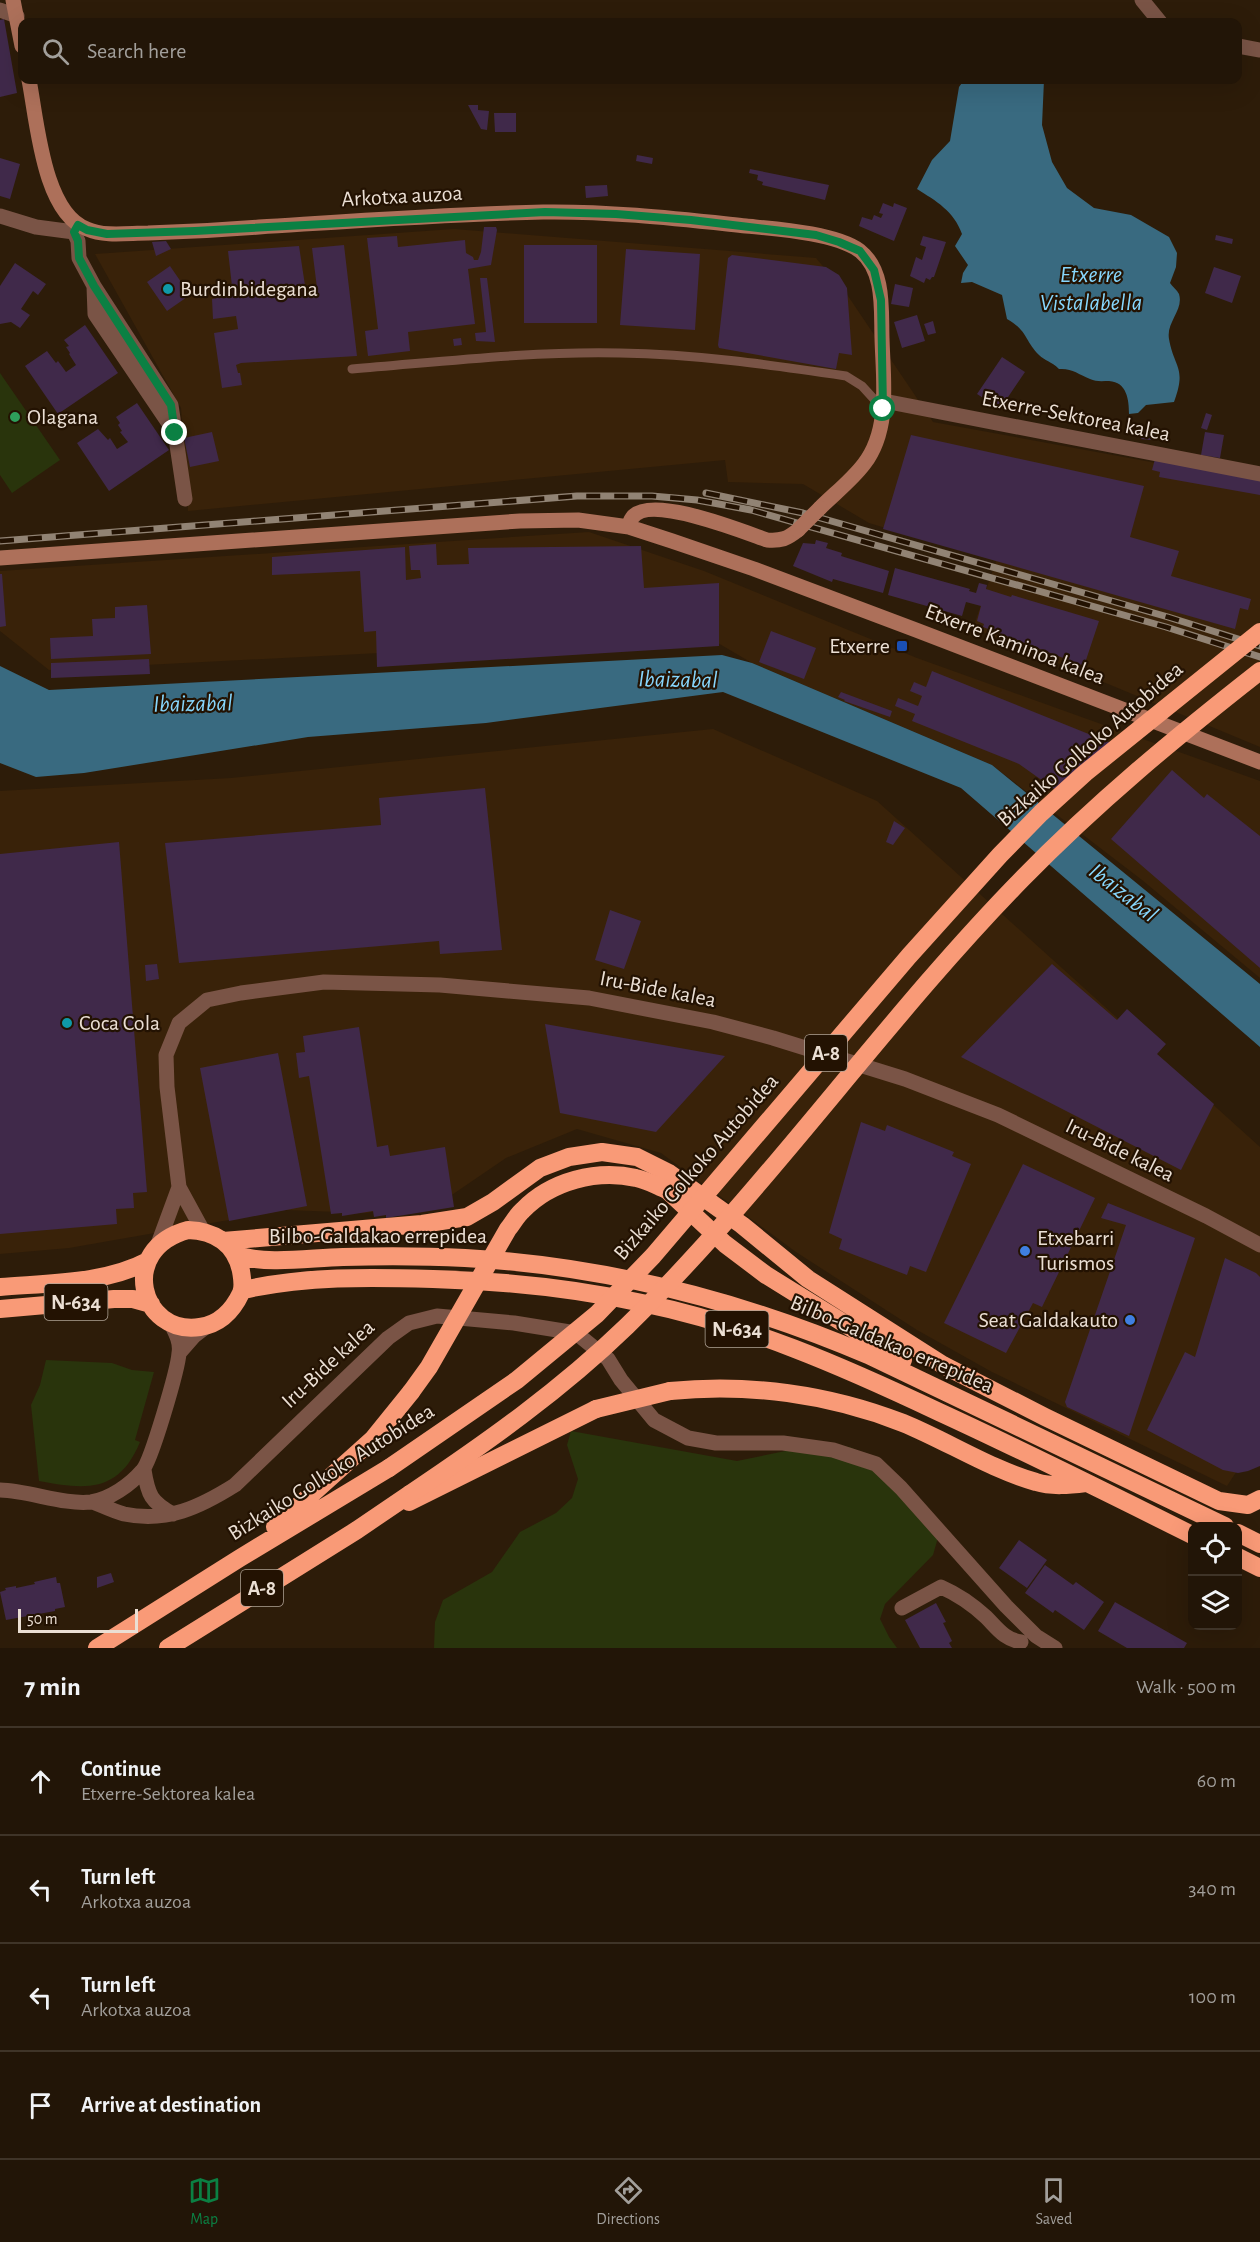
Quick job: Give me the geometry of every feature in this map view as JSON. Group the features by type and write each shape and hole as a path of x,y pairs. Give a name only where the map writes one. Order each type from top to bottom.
{"highway":[{"name":"Bizkaiko Golkoko Autobidea","path":"97,1648 388,1468 517,1380 597,1314 652,1256 909,956 1041,813 1085,773 1260,632"},
{"name":"A-8","path":"168,1648 357,1530 550,1396 626,1327 687,1265 932,976 1022,879 1106,799 1188,727 1260,671"},
{"path":"229,1248 467,1217 493,1202 540,1168 569,1157 602,1152 638,1157 669,1173 742,1225 808,1279 943,1365 1219,1501 1256,1505"},
{"path":"240,1558 373,1439 429,1367 508,1229 523,1210 537,1198 575,1179 604,1175 639,1178 667,1190 725,1244 766,1275 978,1406"},
{"path":"188,1230 203,1231 229,1248 239,1261 243,1290 233,1307 222,1319 207,1326 191,1328 161,1317 151,1304 145,1289 144,1273 158,1244 172,1234 188,1230"},
{"name":"Bilbo-Galdakao errepidea","path":"229,1248 251,1260 380,1256 466,1258 528,1263 647,1282 695,1294 808,1330 868,1355 1215,1522"},
{"name":"N-634","path":"0,1287 109,1276 130,1270 148,1261"},
{"name":"Bilbo-Galdakao errepidea","path":"243,1290 296,1281 401,1278 525,1285 643,1303 700,1318 831,1362 969,1425 1188,1532"},
{"name":"N-634","path":"0,1309 114,1299 133,1299 151,1304"},
{"path":"357,1530 596,1408 670,1391 694,1389 746,1389 832,1401 871,1411 1036,1482 1066,1485 1087,1483"},
{"path":"1242,1535 1260,1544"},
{"path":"1242,1559 1260,1568"}],"street":[{"path":"13,0 18,22"},
{"path":"1144,3 1157,18"},
{"path":"0,10 17,16"},
{"path":"1242,47 1260,50"},
{"path":"30,84 53,192 76,228 79,258 94,286 171,405 185,499"},
{"name":"Arkotxa auzoa","path":"76,228 107,234 195,231 533,212 616,214 816,235 860,251 874,270 881,300 883,405"},
{"path":"0,216 36,227 76,228"},
{"path":"0,558 520,521 578,520 629,527 632,517 638,513 659,509 686,514 767,540 779,541 788,538 798,530 865,464 879,430 883,405"},
{"name":"Etxerre-Sektorea kalea","path":"883,405 1260,474"},
{"name":"Etxerre Kaminoa kalea","path":"629,527 754,569 1260,762"},
{"name":"Iru-Bide kalea","path":"179,1187 167,1087 166,1055 179,1023 207,1000 324,982 440,985 589,998 713,1022 905,1079 998,1115 1206,1216 1260,1245"},
{"path":"179,1187 203,1231"},
{"path":"158,1244 179,1187"},
{"name":"Iru-Bide kalea","path":"93,1502 124,1514 143,1516 173,1514 206,1504 235,1485 387,1338 409,1323 437,1316 514,1323 576,1334 608,1359 621,1380 654,1420 688,1438 716,1443 783,1443 833,1450 876,1464 901,1488 1006,1606 1024,1640"},
{"path":"170,1322 177,1336 180,1352"},
{"path":"0,1490 21,1491 73,1502 93,1502 126,1486 144,1470 156,1439 180,1352 194,1336 207,1326"},
{"path":"144,1470 150,1497 173,1514"},
{"path":"902,1608 941,1587 955,1593 986,1617 1009,1640 1024,1640 1055,1648"}],"lane":[{"path":"352,369 498,357 619,352 733,359 846,376 862,386 883,405"}],"shaded area":[{"path":"454,229 816,258 848,296 933,422 1260,482 1260,747 973,628 996,561 869,523 803,484 728,482 725,460 188,511 181,408 95,254"},
{"path":"589,532 704,571 917,658 1260,781 1260,978 1142,880 992,765 752,663 706,636 49,670 0,631 0,571"},
{"path":"713,729 877,801 1260,1147 1260,1436 1227,1486 992,1372 917,1330 796,1252 661,1153 577,1129 506,1158 440,1203 365,1213 286,1210 69,1248 0,1254 0,791 231,778"}],"green space":[{"name":"Olagana","path":"0,373 60,460 12,493 0,475"},
{"path":"46,1360 112,1363 132,1370 154,1372 135,1440 140,1442 132,1459 111,1479 86,1486 39,1481 31,1405 40,1385"},
{"path":"571,1431 737,1461 815,1445 850,1447 878,1460 939,1534 933,1555 885,1604 880,1619 897,1648 434,1648 435,1622 443,1600 492,1572 520,1532 556,1513 572,1498 578,1479 567,1445"}],"water":[{"name":"Etxerre Vistalabella","path":"961,84 1044,84 1042,125 1052,162 1067,188 1094,208 1131,215 1169,237 1177,253 1176,267 1170,283 1179,294 1180,300 1169,333 1171,349 1179,374 1178,390 1174,402 1146,405 1138,413 1129,414 1126,393 1120,385 1109,381 1095,381 1071,370 1059,369 1039,355 1019,328 1007,319 1002,295 972,282 961,283 968,265 955,246 962,234 959,226 944,207 917,189 932,160 950,141"},
{"name":"Ibaizabal","path":"722,655 752,663 992,765 1260,984 1260,1047 961,788 723,692 486,723 308,737 84,773 36,777 0,763 0,666 49,690"}],"building":[{"path":"4,19 17,93 0,97 0,20"},
{"path":"468,105 478,105 478,110 489,111 487,130 481,129"},
{"path":"494,113 516,113 516,132 495,132"},
{"path":"637,155 653,158 652,164 636,161"},
{"path":"0,158 20,164 10,199 0,196"},
{"path":"750,169 829,185 825,200 762,185 763,182 757,180 758,175 749,173"},
{"path":"607,185 608,196 586,198 585,186"},
{"path":"883,203 893,207 894,203 907,208 894,241 859,226 862,217 872,220 874,215 881,218 883,214 879,213"},
{"path":"484,227 496,227 497,230 491,265 468,269 475,324 408,332 410,351 368,356 365,331 378,329 367,238 397,236 398,247 465,240 466,253 474,260 478,260"},
{"path":"1216,235 1233,239 1232,244 1215,240"},
{"path":"923,236 946,242 934,277 930,280 926,278 924,283 910,276 916,257 922,260 926,247 920,245"},
{"path":"166,241 171,249 156,256 152,242"},
{"path":"344,245 357,356 241,363 236,365 242,385 222,388 214,333 238,329 236,316 213,319 212,299 233,295 228,251 299,246 306,292 315,291 317,288 312,248"},
{"path":"524,245 597,245 597,323 524,323"},
{"path":"626,249 700,254 695,330 620,325"},
{"path":"732,255 826,267 839,275 847,288 852,355 839,353 836,369 719,348 728,258"},
{"path":"15,263 46,284 38,295 33,291 21,309 30,315 20,328 11,322 0,324 0,286"},
{"name":"Burdinbidegana","path":"170,266 190,295 167,311 147,282"},
{"path":"1214,267 1241,276 1232,303 1205,293"},
{"path":"480,278 487,278 495,342 476,341 475,333 486,332"},
{"path":"895,284 913,288 909,307 891,304"},
{"path":"917,315 925,341 902,348 894,322"},
{"path":"933,321 936,333 928,335 924,324"},
{"path":"85,325 118,373 58,414 25,366 47,351 66,372 76,365 66,347 69,346 64,340"},
{"path":"461,338 462,345 454,346 453,339"},
{"path":"1002,357 1025,372 1000,409 977,394"},
{"path":"137,403 169,450 109,491 77,443 98,429 108,440 110,438 117,449 128,442 120,432 122,431 118,425 120,423 116,417"},
{"path":"1206,413 1212,415 1207,430 1201,428"},
{"path":"1142,430 1152,431 1151,440 1141,439"},
{"path":"212,432 219,461 190,467 184,438"},
{"path":"1205,432 1224,435 1220,458 1201,455"},
{"path":"911,435 1144,486 1130,537 1179,551 1171,576 1251,599 1248,610 1240,608 1235,629 883,529"},
{"path":"1155,459 1260,480 1260,495 1159,477 1160,472 1152,470"},
{"path":"816,540 828,543 826,548 842,553 841,556 889,571 883,593 833,579 832,582 793,566 803,543 815,544"},
{"path":"436,544 437,565 469,564 468,548 641,546 644,588 719,583 719,646 377,667 376,631 364,632 360,571 272,575 272,557 405,547 406,580 421,578 420,570 411,570 409,546"},
{"path":"895,568 970,589 969,591 976,593 979,583 987,585 986,589 1099,621 1084,666 983,627 984,624 977,621 981,606 966,602 962,616 888,595"},
{"path":"0,574 2,574 6,626 0,627"},
{"path":"147,605 151,654 51,659 50,638 93,636 92,619 115,618 115,607"},
{"path":"771,631 816,648 804,679 759,662"},
{"path":"149,659 150,674 51,678 51,663"},
{"path":"932,671 1111,743 1057,791 1019,764 912,721 915,714 895,706 898,698 918,706 922,696 910,691 914,682 926,687"},
{"path":"841,692 892,711 890,717 844,701 838,697"},
{"path":"1172,770 1204,798 1207,794 1260,836 1260,968 1111,839"},
{"path":"485,788 502,950 440,954 439,941 179,963 165,843 381,825 379,798"},
{"path":"894,821 905,828 893,845 886,842"},
{"name":"Coca Cola","path":"119,842 147,1192 133,1193 134,1208 116,1209 117,1224 0,1234 0,854"},
{"path":"610,910 641,921 624,969 595,960"},
{"path":"157,964 159,979 146,981 145,965"},
{"path":"1052,964 1117,1020 1127,1009 1166,1044 1157,1054 1214,1104 1181,1170 961,1057"},
{"path":"545,1024 725,1056 656,1132 560,1113"},
{"path":"359,1027 377,1147 388,1145 390,1156 445,1147 454,1207 386,1218 386,1215 374,1217 373,1211 342,1216 342,1213 331,1214 309,1076 299,1078 296,1053 305,1052 303,1036"},
{"path":"278,1053 307,1206 229,1221 200,1068"},
{"path":"861,1122 885,1131 887,1125 954,1152 952,1156 971,1164 926,1272 910,1266 907,1275 839,1249 842,1239 829,1233"},
{"name":"Etxebarri Turismos","path":"1023,1164 1095,1198 1042,1307 1033,1303 1006,1353 944,1323"},
{"name":"Seat Galdakauto","path":"1108,1203 1195,1238 1129,1436 1067,1407 1065,1402 1126,1225 1101,1218"},
{"path":"1225,1258 1260,1277 1260,1466 1238,1473 1223,1470 1147,1430 1185,1352 1195,1357"},
{"path":"1019,1540 1047,1560 1027,1588 999,1568"},
{"path":"1045,1565 1073,1585 1076,1582 1104,1602 1084,1630 1055,1610 1053,1613 1025,1593"},
{"path":"111,1573 114,1582 97,1588 97,1577"},
{"path":"56,1577 57,1583 60,1583 65,1607 6,1620 0,1592 6,1590 5,1588 35,1584 34,1582"},
{"path":"1115,1602 1187,1643 1184,1648 1127,1648 1098,1631"},
{"path":"936,1603 946,1622 943,1623 952,1641 949,1643 952,1648 920,1648 905,1620"}],"railway":[{"path":"706,493 803,513 1168,617 1260,646"},
{"path":"0,541 577,496 652,496 697,500 751,510 1166,627 1260,657"}],"place":[{"name":"Burdinbidegana","path":"168,289"},
{"name":"Olagana","path":"15,417"},
{"name":"Etxerre","path":"902,646"},
{"name":"Coca Cola","path":"67,1023"},
{"name":"Etxebarri Turismos","path":"1025,1251"},
{"name":"Seat Galdakauto","path":"1130,1320"}],"route":[{"path":"175,433 171,405 94,286 79,258 78,241 74,232 78,225 87,230 107,234 545,212 616,214 691,220 816,235 860,251 874,270 881,300 883,409"}]}
